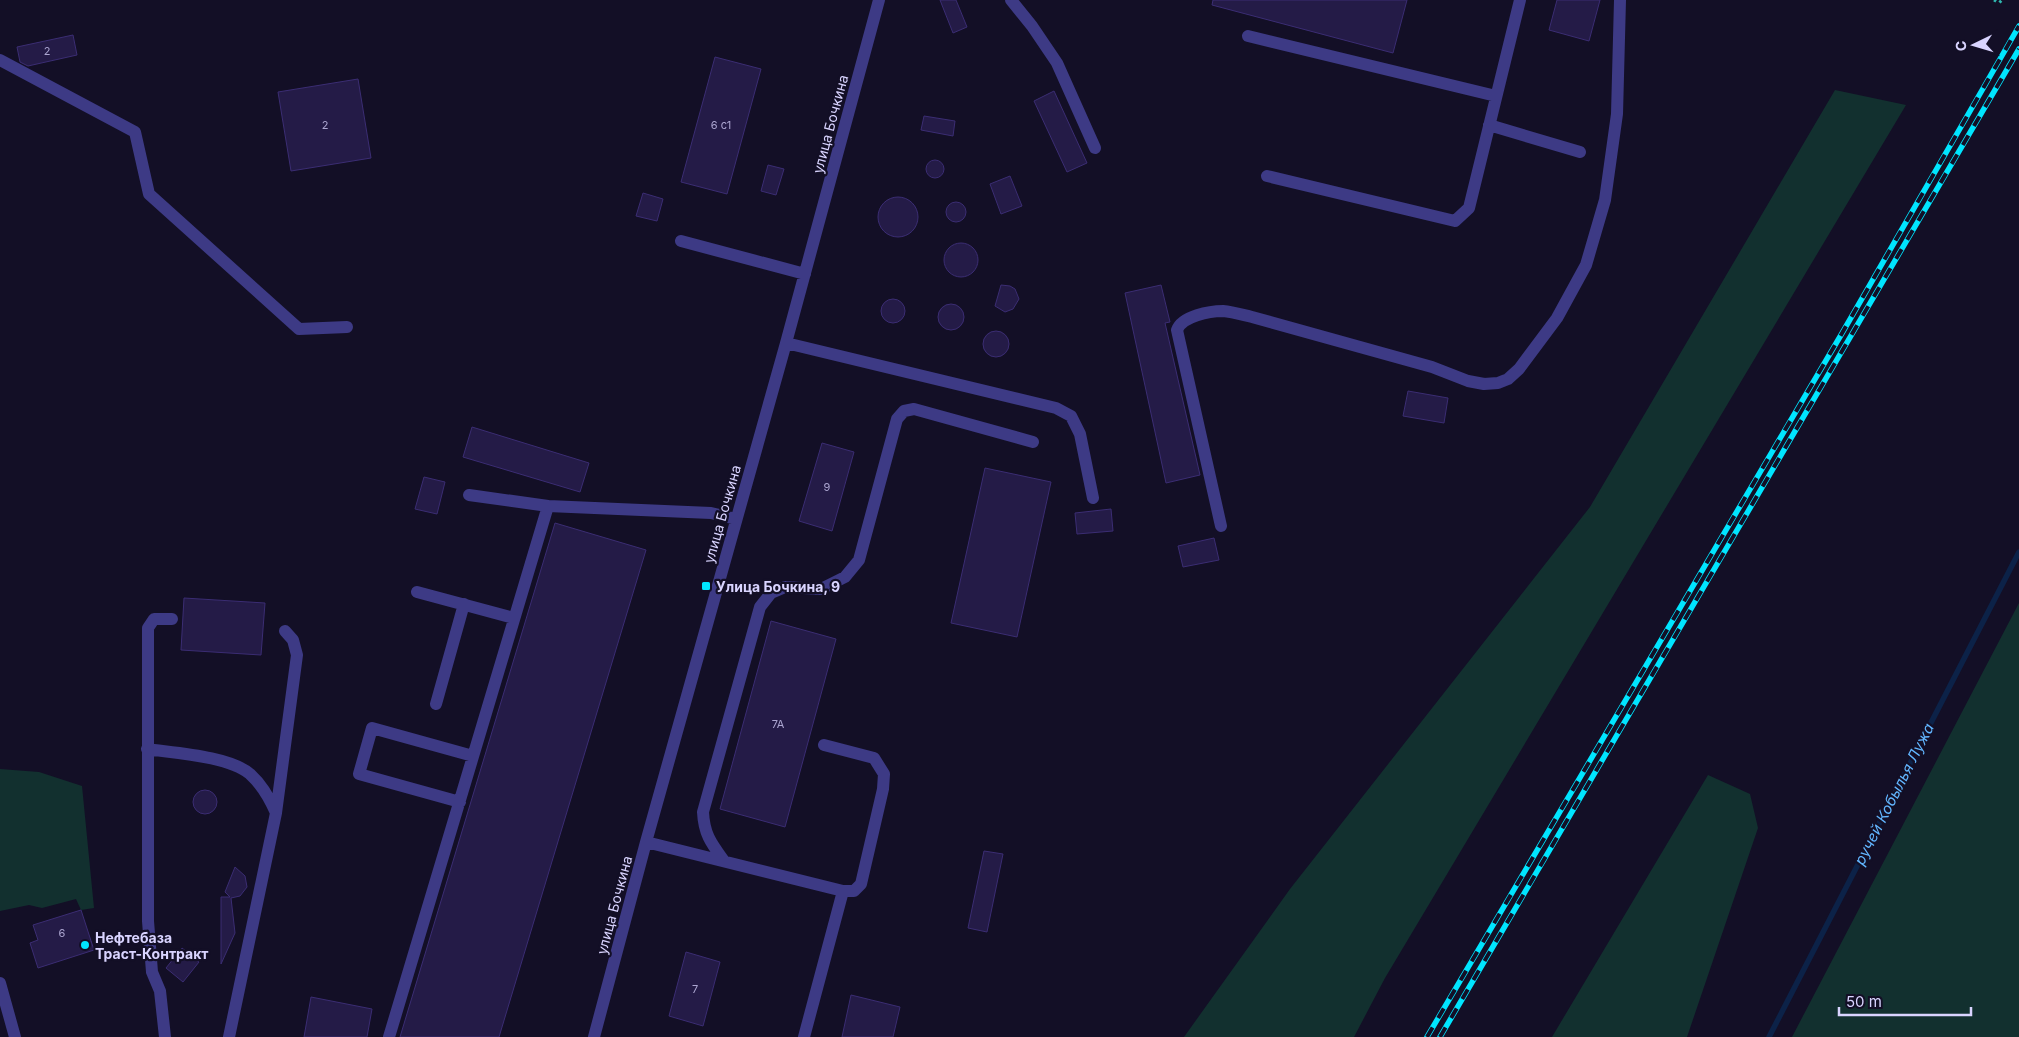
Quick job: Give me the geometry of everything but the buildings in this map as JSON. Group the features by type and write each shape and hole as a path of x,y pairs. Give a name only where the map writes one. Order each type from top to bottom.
{"street":[{"name":"улица Бочкина","path":"594,1037 646,842 786,343 879,0"},
{"path":"1011,0 1032,26 1057,63 1096,148"},
{"path":"1267,176 1455,221 1469,208 1520,0"},
{"path":"1221,526 1177,330 1179,324 1188,318 1223,311 1252,317 1432,367 1468,381 1484,384 1498,383 1508,378 1519,369 1557,318 1586,265 1605,200 1616,124 1620,0"},
{"path":"1248,36 1496,96"},
{"path":"0,60 135,132 149,194 299,329 348,327"},
{"path":"1489,125 1580,152"},
{"path":"681,241 805,274"},
{"path":"786,343 1056,408 1071,416 1080,434 1093,498"},
{"path":"724,861 709,840 704,828 703,812 760,607 771,593 785,587 821,589 845,577 858,560 897,419 904,410 914,409 1033,442"},
{"path":"469,495 548,506 711,513 736,519"},
{"path":"389,1037 548,506"},
{"path":"417,592 514,618"},
{"path":"436,704 464,604"},
{"path":"165,1037 160,992 152,972 148,921 148,628 154,619 172,619"},
{"path":"229,1037 276,813 297,655 293,640 285,631"},
{"path":"460,802 359,774 372,728 473,756"},
{"path":"646,842 843,891 854,891 861,884 882,803 884,774 874,758 824,745"},
{"path":"147,749 229,763 249,773 270,799 276,813"},
{"path":"804,1037 843,891"},
{"path":"0,983 15,1037"}],"path":[{"path":"1994,0 1999,3 2002,0"}],"green space":[{"path":"1835,90 1906,105 1385,978 1354,1037 1184,1037 1290,889 1590,507"},
{"path":"2019,603 2019,1037 1792,1037"},
{"path":"0,769 39,772 82,786 94,908 81,910 76,899 42,908 29,905 0,911"},
{"path":"1708,775 1750,794 1758,828 1687,1037 1552,1037"}],"waterway":[{"name":"ручей Кобылья Лужа","path":"1769,1037 2019,552"}],"railway":[{"path":"1427,1037 1841,335 2019,26"},
{"path":"1440,1037 2019,49"}],"place":[{"name":"Улица Бочкина, 9","path":"706,586"},
{"name":"Нефтебаза Траст-Контракт","path":"85,945"}]}
